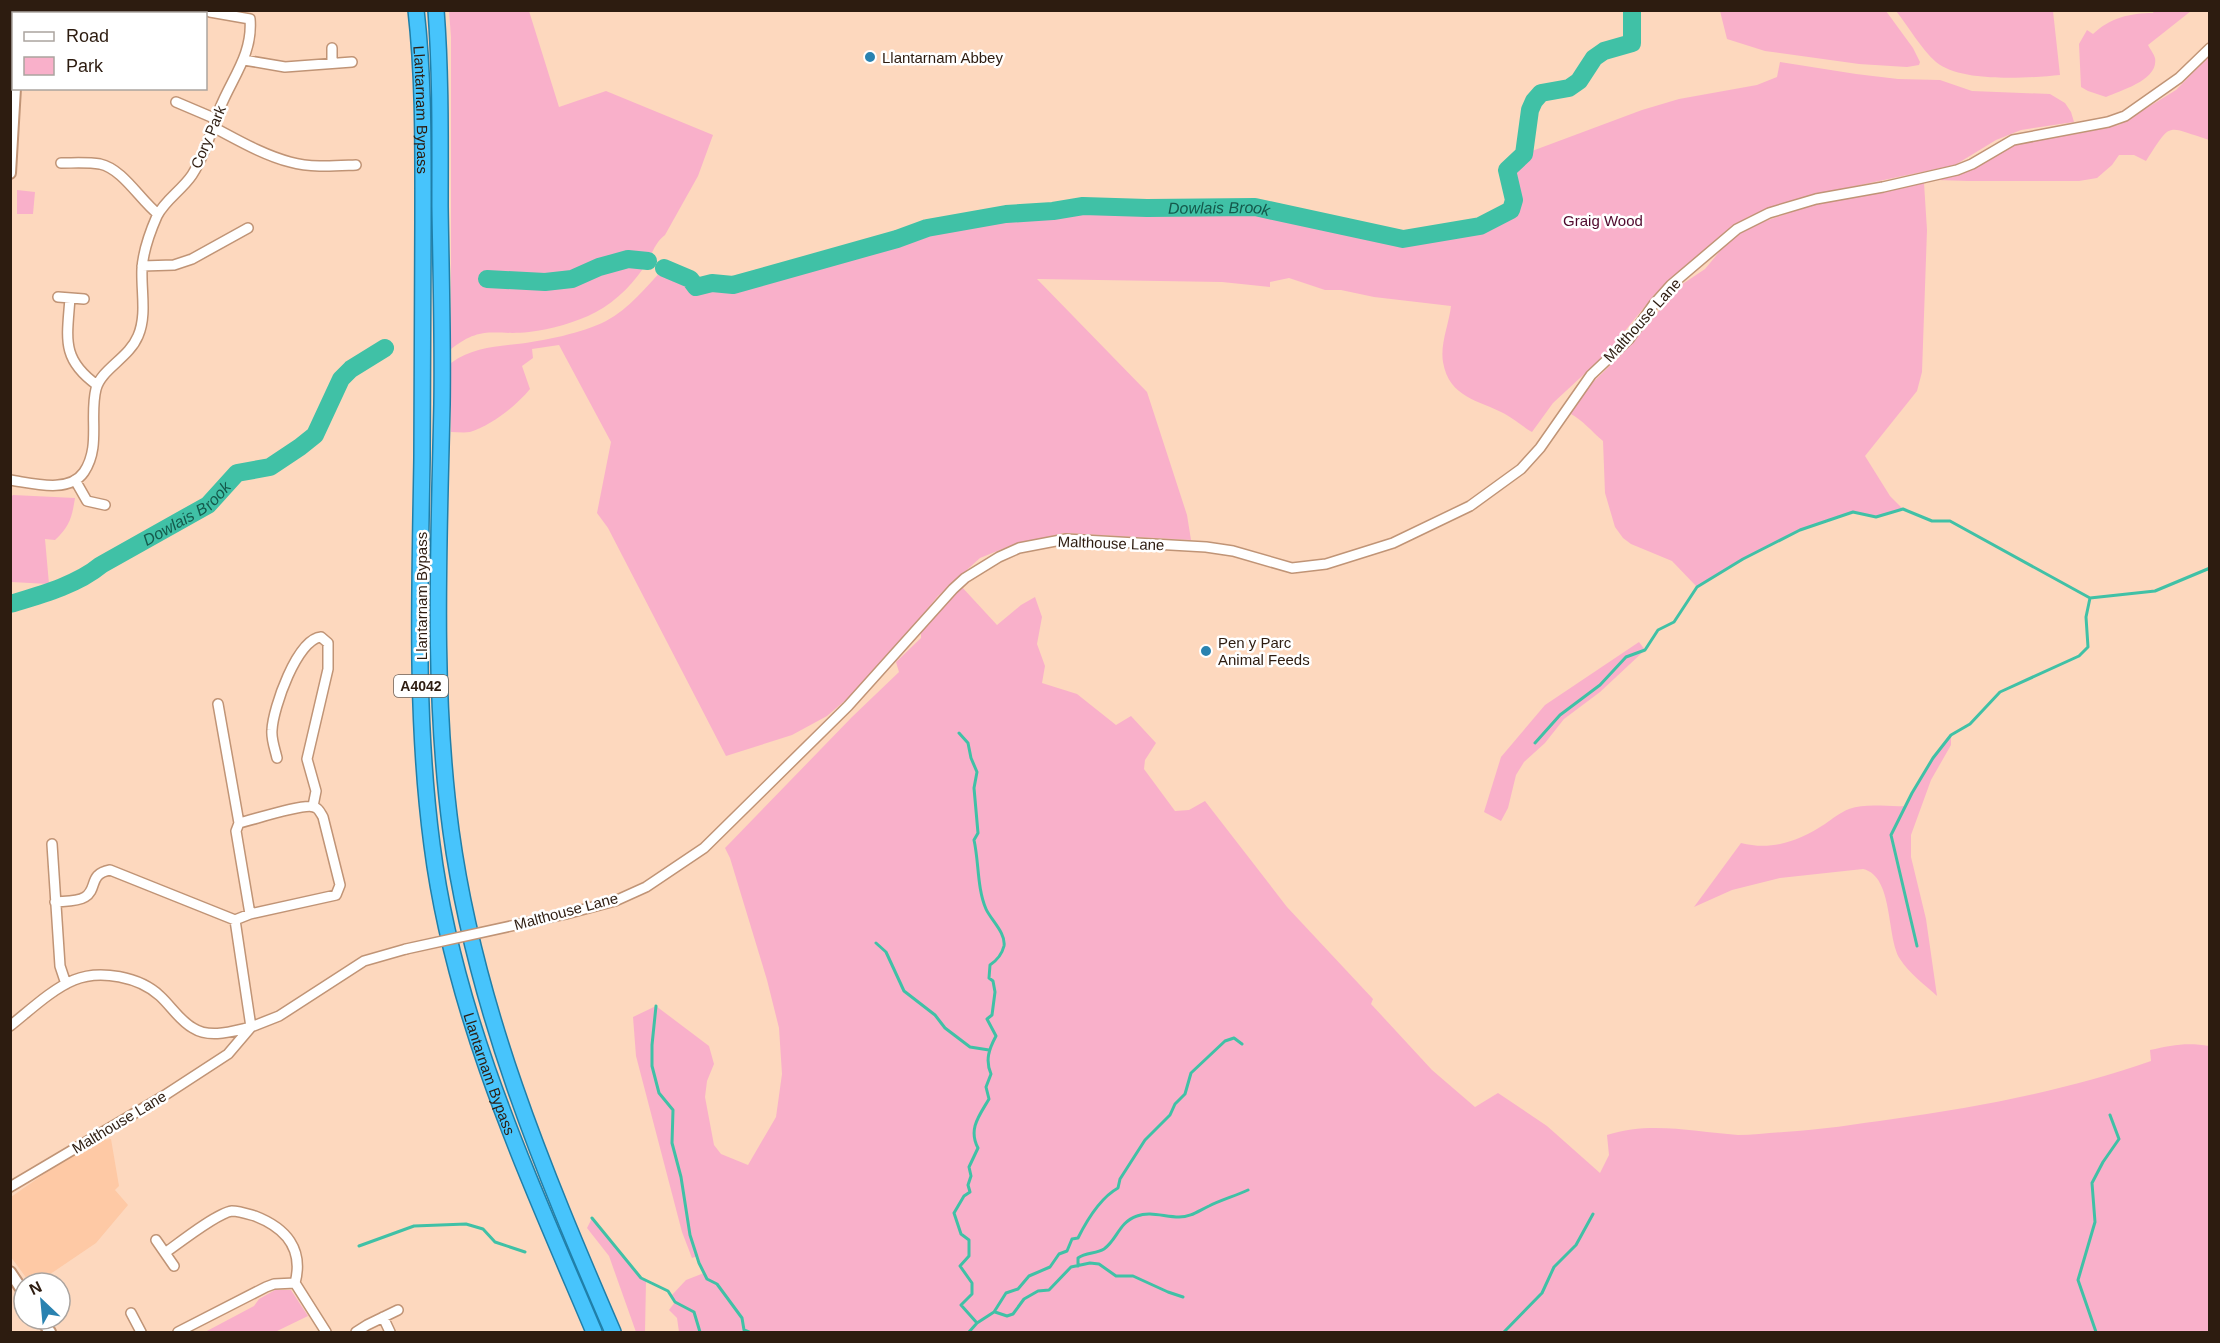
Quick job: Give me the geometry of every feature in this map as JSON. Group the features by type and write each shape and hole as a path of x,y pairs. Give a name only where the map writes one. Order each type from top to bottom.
{"highway":[{"name":"Llantarnam Bypass","path":"416,10 422,98 423,165 420,551 422,718 426,796 432,847 446,929 475,1036 515,1144 594,1332"},
{"name":"Llantarnam Bypass","path":"436,10 440,97 442,400 439,660 442,740 451,833 476,958 505,1061 550,1183 613,1332"}],"street":[{"name":"Cory Park","path":"97,385 134,346 140,333 143,319 142,266 158,214 201,161 220,107 244,60 251,34 252,15 210,12"},
{"path":"332,48 332,63"},
{"name":"Malthouse Lane","path":"10,1187 162,1097 228,1054 251,1027 279,1016 364,961 406,949 615,901 646,886 704,848 848,706 953,589 965,578 999,557 1019,549 1066,539 1206,547 1233,551 1292,568 1336,561 1394,543 1470,506 1521,469 1540,448 1590,375 1629,339 1666,291 1737,229 1769,213 1816,199 1957,170 2013,140 2108,123 2125,116 2179,78 2210,48"},
{"path":"244,60 285,67 352,62"},
{"path":"10,173 15,90"},
{"path":"176,102 215,123 245,144 291,162 316,166 356,165"},
{"path":"61,163 100,164 113,169 145,204 158,214"},
{"path":"142,266 182,263 202,255 248,228"},
{"path":"58,297 84,299"},
{"path":"10,480 58,485 75,480 84,472 94,448 92,408 97,385 83,375 73,363 68,346 70,298"},
{"path":"75,480 87,501 105,505"},
{"path":"277,758 272,730 283,688 296,661 310,643 321,637 328,644 328,669 307,759 316,791 313,806"},
{"path":"218,704 239,823 236,831 250,914"},
{"path":"56,902 84,898 90,892 95,878 110,870 235,920 250,914 333,897 339,891 340,885 323,817 317,808 301,807 239,823"},
{"path":"52,844 60,966 66,984"},
{"path":"10,1026 66,984 91,975 136,981 158,994 192,1028 217,1033 251,1027 235,920"},
{"path":"165,1253 224,1214 240,1212 266,1221 284,1233 291,1242 299,1269 295,1283 326,1332"},
{"path":"156,1240 174,1266"},
{"path":"178,1332 266,1287 274,1284 295,1283"},
{"path":"356,1332 398,1310"},
{"path":"131,1313 141,1332"},
{"path":"383,1317 390,1332"}],"shaded area":[{"path":"111,1139 119,1186 115,1190 128,1205 96,1243 55,1271 21,1271 11,1257 11,1197 67,1158 104,1140"}],"green space":[{"path":"449,11 529,11 559,107 606,91 713,135 698,176 665,235 638,276 611,302 588,316 563,325 529,332 481,334 462,341 451,349 451,37"},
{"path":"1720,11 1886,11 1913,48 1920,62 1919,65 1907,67 1859,64 1765,51 1727,39"},
{"path":"1896,11 2053,11 2060,75 1996,78 1947,69 1931,57"},
{"path":"2154,11 2191,11 2148,45 2155,58 2155,66 2151,72 2138,83 2106,97 2081,87 2079,44 2087,30 2093,34 2106,24 2121,18"},
{"path":"2209,56 2209,140 2171,130 2161,139 2146,161 2134,155 2119,155 2112,165 2097,178 2079,181 1938,180 1978,167 2010,147 2032,139 2076,134 2119,125 2176,90"},
{"name":"Graig Wood","path":"1780,62 1898,79 1940,80 1972,91 2050,94 2065,103 2074,122 2021,130 1996,140 1955,165 1822,193 1788,202 1748,217 1726,231 1655,294 1607,353 1553,403 1532,432 1505,414 1458,391 1446,374 1442,355 1451,306 1374,297 1341,290 1325,290 1289,278 1270,282 1270,287 1222,282 1037,279 1147,392 1187,515 1191,540 1064,533 1012,545 980,558 938,596 892,652 855,692 827,716 792,735 726,756 608,528 597,513 611,442 559,345 532,349 533,358 522,366 530,389 511,408 478,429 468,432 451,432 451,363 482,349 551,339 606,321 637,297 664,268 690,279 696,287 712,283 733,285 897,239 927,228 1006,214 1053,211 1083,206 1255,207 1403,239 1480,226 1510,210 1514,200 1507,170 1524,154 1642,110 1679,99 1757,85 1777,77"},
{"path":"1924,183 1927,230 1922,372 1917,391 1865,456 1890,496 1903,509 1876,517 1853,512 1800,530 1743,559 1697,587 1672,561 1631,544 1623,538 1615,527 1605,493 1603,441 1583,422 1569,413 1589,386 1623,353 1681,285 1705,269 1725,245 1742,232 1760,223 1809,206"},
{"path":"17,190 35,192 33,214 17,214"},
{"path":"13,495 75,498 67,526 55,540 45,539 49,584 11,582 10,498"},
{"path":"961,586 997,625 1021,605 1035,597 1042,617 1037,644 1045,666 1042,683 1077,694 1116,725 1131,716 1156,743 1145,760 1144,769 1175,811 1189,810 1205,801 1287,907 1373,999 1371,1004 1432,1070 1475,1107 1498,1093 1547,1126 1600,1173 1609,1155 1607,1135 1623,1131 1656,1128 1749,1135 1811,1130 1893,1119 1991,1103 2087,1081 2151,1061 2150,1050 2179,1045 2209,1046 2209,1332 679,1332 677,1318 669,1310 675,1302 671,1296 686,1280 704,1273 698,1256 692,1258 682,1232 636,1056 633,1017 656,1006 709,1046 714,1064 707,1081 705,1097 714,1145 721,1154 748,1165 776,1117 782,1074 779,1028 767,980 725,848 899,672 896,662 921,638 921,630"},
{"path":"1639,642 1645,650 1600,692 1564,719 1545,743 1524,762 1516,775 1508,808 1501,821 1484,812 1501,757 1545,705"},
{"path":"1951,735 1951,745 1931,780 1911,835 1911,857 1926,919 1937,996 1912,974 1900,959 1885,895 1873,874 1863,869 1780,878 1732,890 1694,907 1741,843 1764,846 1795,840 1856,807 1905,806 1933,758"},
{"path":"592,1218 641,1278 646,1281 645,1332 636,1332 609,1256 587,1228"},
{"path":"275,1290 291,1290 308,1316 275,1332 205,1332 254,1306 259,1299"}],"waterway":[{"name":"Dowlais Brook","path":"664,268 690,279 696,287 712,283 733,285 897,239 927,228 1006,214 1053,211 1083,206 1255,207 1403,239 1480,226 1511,210 1514,200 1507,170 1524,154 1530,110 1534,101 1541,93 1569,88 1579,81 1594,58 1604,51 1632,43 1632,10"},
{"name":"Dowlais Brook","path":"487,279 545,282 572,279 599,267 628,259 648,261"},
{"name":"Dowlais Brook","path":"10,604 58,589 81,578 208,505 237,473 270,467 300,447 315,435 341,379 351,369 385,348"},
{"path":"1535,743 1560,715 1600,685 1626,657 1645,650 1658,630 1674,622 1697,587 1743,559 1800,530 1853,512 1876,517 1903,509 1932,521 1950,521 2090,598"},
{"path":"1917,946 1891,835 1933,758 1951,735 1970,724 2000,692 2079,656 2088,647 2086,617 2090,598 2155,591 2210,568"},
{"path":"959,733 968,743 977,772 974,788 978,833 974,840 981,892 986,909 1001,931 1004,941 1000,954 990,965 989,978 993,981 995,992 992,1015 987,1019 996,1036 988,1059 991,1074 986,1087 989,1099 974,1129 978,1148 969,1167 970,1192 964,1196 954,1213 961,1234 969,1240 969,1256 960,1266 972,1283 972,1294 961,1305 977,1323"},
{"path":"876,943 886,952 904,991 970,1047 989,1050"},
{"path":"656,1006 652,1066 659,1093 673,1110 672,1143 681,1177 690,1235 707,1279 717,1284 742,1318 744,1330 749,1332"},
{"path":"969,1332 977,1323 994,1312 1006,1293 1018,1289 1029,1276 1050,1267 1059,1254 1067,1251 1072,1239 1078,1238 1100,1203 1118,1188 1120,1179 1145,1140 1170,1115 1175,1104 1185,1094 1191,1073 1225,1041 1234,1038 1242,1044"},
{"path":"2096,1332 2078,1280 2095,1222 2092,1183 2119,1139 2110,1115"},
{"path":"1078,1266 1078,1258 1104,1249 1126,1222 1137,1216 1147,1214 1187,1216 1248,1190"},
{"path":"1504,1332 1542,1293 1554,1267 1576,1245 1593,1214"},
{"path":"592,1218 641,1278 668,1291 675,1302 694,1312 700,1332"},
{"path":"359,1246 414,1226 466,1224 483,1229 495,1242 525,1252"},
{"path":"995,1312 1007,1316 1013,1314 1024,1299 1038,1291 1049,1290 1071,1267 1090,1263 1099,1264 1116,1276 1133,1276 1183,1297"}],"place":[{"name":"Llantarnam Abbey","path":"870,57"},
{"name":"Pen y Parc Animal Feeds","path":"1206,651"}]}
